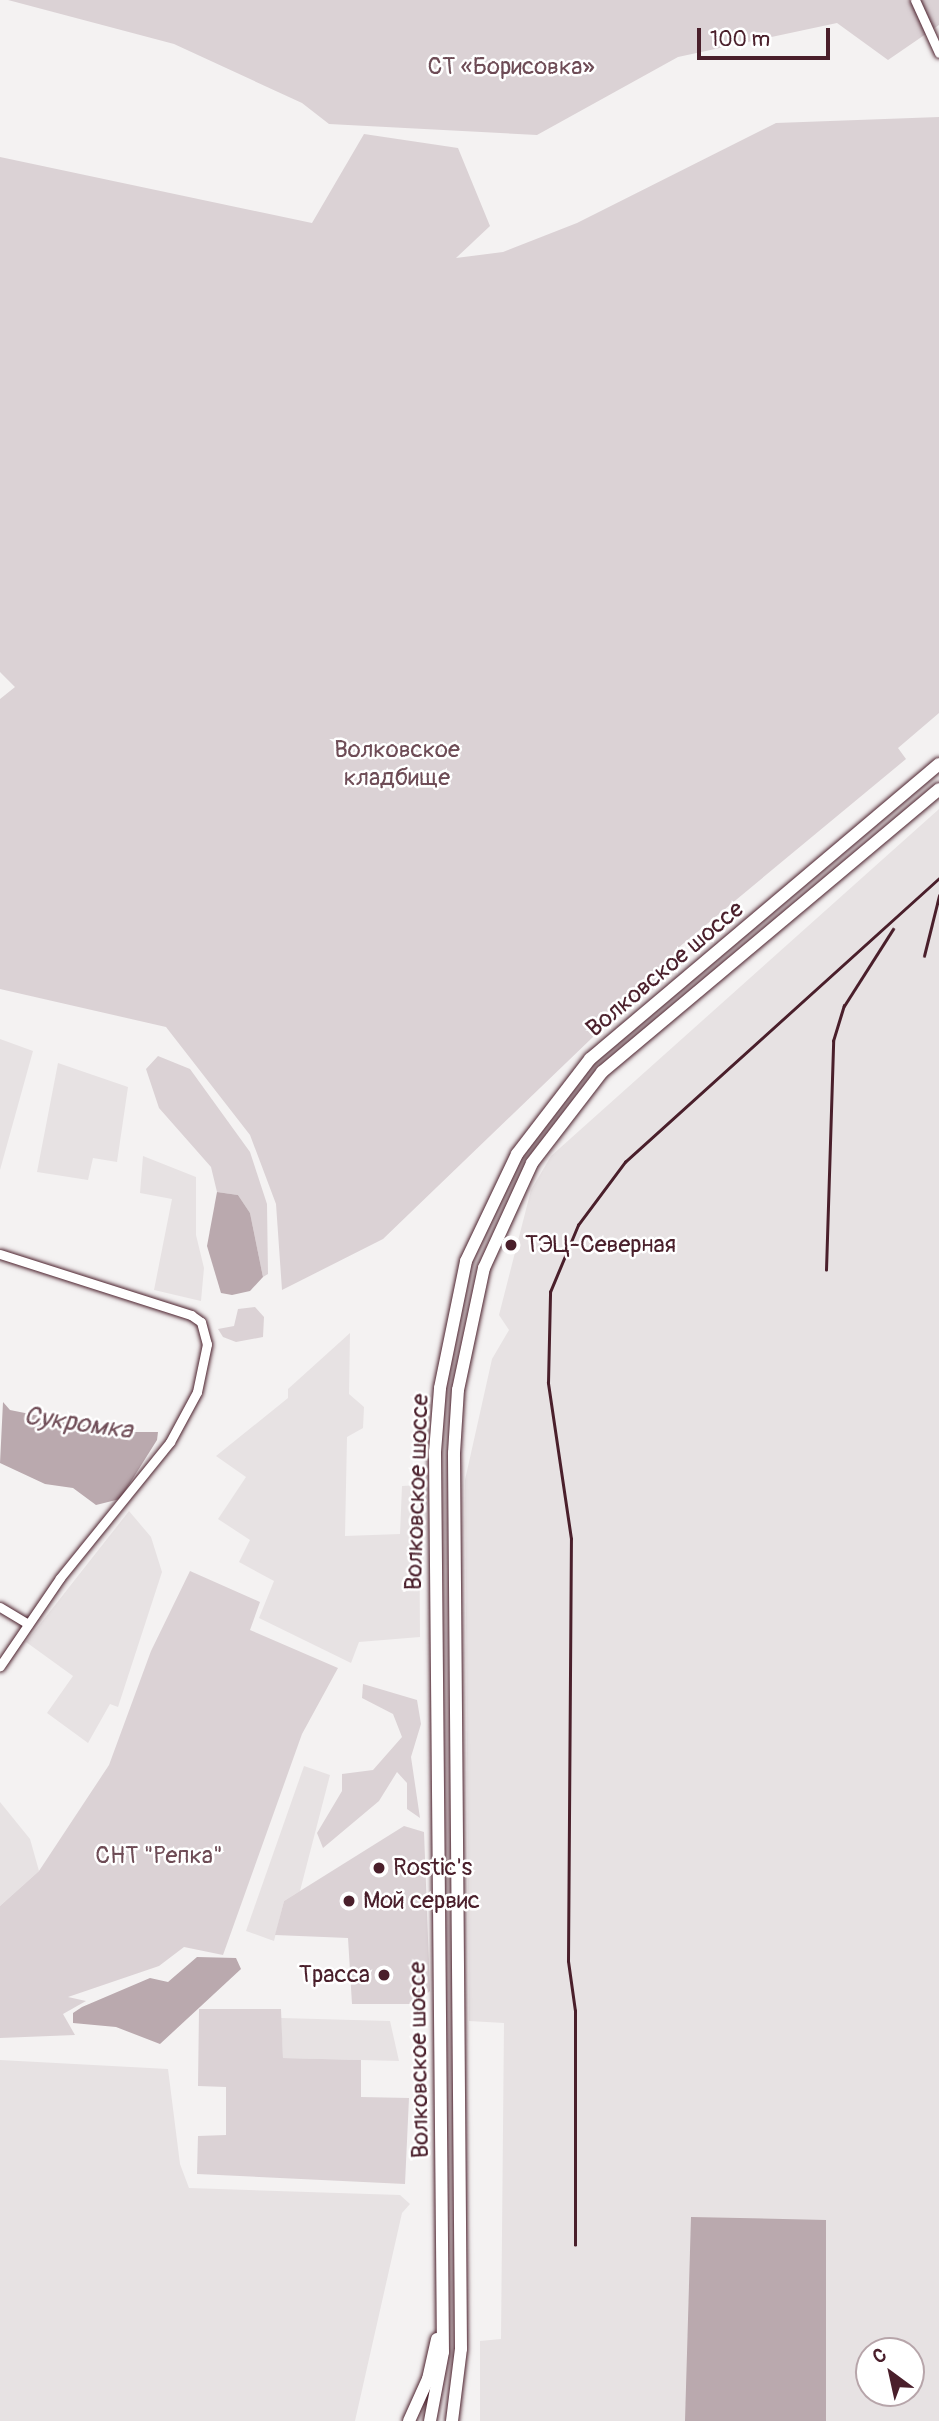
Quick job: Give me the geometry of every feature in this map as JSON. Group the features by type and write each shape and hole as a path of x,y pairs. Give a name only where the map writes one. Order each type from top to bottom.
{"main road":[{"name":"Волковское шоссе","path":"430,2421 441,2381 443,2276 435,1452 440,1388 466,1261 517,1154 590,1059 939,764"},
{"name":"Волковское шоссе","path":"452,2421 461,2349 453,1465 458,1390 484,1268 532,1163 602,1072 939,789"},
{"path":"409,2421 436,2350 443,2276"}],"street":[{"path":"915,0 939,53"},
{"path":"0,1254 201,1322 207,1344 204,1371 185,1416 129,1499 27,1624 0,1666"},
{"path":"0,1607 27,1624"}],"shaded area":[{"path":"939,809 939,2421 480,2421 480,2341 501,2339 504,2023 469,2021 465,1480 492,1359 509,1330 499,1315 531,1190 551,1156"},
{"path":"0,1039 33,1051 0,1170"},
{"path":"58,1063 128,1087 117,1162 93,1158 88,1180 37,1172"},
{"path":"143,1156 196,1177 196,1235 204,1268 201,1301 154,1290 172,1199 140,1193"},
{"path":"350,1333 349,1394 364,1407 363,1428 347,1437 345,1536 400,1534 402,1486 419,1485 420,1637 359,1642 351,1663 259,1618 274,1581 239,1562 250,1540 218,1519 246,1477 216,1456 288,1398 288,1389"},
{"path":"129,1511 151,1537 162,1572 118,1707 110,1704 88,1743 47,1713 73,1676 26,1642"},
{"path":"304,1766 330,1775 300,1891 284,1901 274,1941 246,1931"},
{"path":"0,1802 30,1839 39,1871 0,1906"},
{"path":"281,2018 390,2021 399,2061 283,2058"},
{"path":"0,2060 168,2069 180,2164 189,2188 400,2195 410,2204 402,2213 355,2421 0,2421"}],"green space":[{"name":"СТ «Борисовка»","path":"8,0 939,0 939,25 888,60 837,23 678,57 537,135 329,124 302,103 174,44"},
{"name":"Волковское кладбище","path":"939,117 939,713 898,748 906,759 678,948 679,963 669,976 593,1037 383,1239 282,1290 276,1204 250,1135 166,1027 0,989 0,699 15,687 0,672 0,157 312,223 364,134 458,148 490,226 456,258 503,252 577,223 776,123"},
{"path":"158,1056 190,1069 250,1152 267,1204 268,1274 263,1277 250,1213 238,1195 217,1192 211,1167 159,1108 146,1069"},
{"path":"255,1307 264,1317 263,1337 236,1342 223,1337 218,1329 234,1326 238,1309"},
{"name":"СНТ \"Репка\"","path":"190,1571 260,1602 250,1630 338,1668 302,1734 223,1955 184,1947 159,1966 68,1997 86,2001 63,2014 75,2035 0,2038 0,1906 39,1871 109,1765 151,1651"},
{"path":"363,1684 417,1700 421,1724 411,1757 420,1818 407,1809 407,1783 397,1772 379,1801 323,1848 317,1833 342,1791 342,1774 373,1770 402,1737 393,1714 362,1698"},
{"path":"404,1826 424,1832 430,1991 415,2004 352,2004 348,1938 275,1935 284,1901"},
{"path":"199,2009 281,2009 283,2058 361,2060 361,2097 409,2098 405,2184 197,2174 198,2136 226,2135 226,2087 198,2086"}],"water":[{"path":"217,1192 238,1195 250,1213 263,1277 250,1291 232,1295 221,1293 207,1246"},
{"name":"Сукромка","path":"3,1402 10,1410 119,1432 158,1432 157,1440 120,1499 96,1505 73,1488 45,1484 0,1463"},
{"path":"197,1957 236,1958 241,1969 160,2044 116,2027 73,2023 73,2013 82,2007 150,1978 168,1982"},
{"path":"691,2217 826,2220 826,2421 685,2421"}],"railway":[{"path":"575,2245 575,2011 568,1961 571,1539 548,1383 550,1292 578,1225 625,1162 939,878"},
{"path":"924,956 939,896"},
{"path":"826,1270 833,1041 844,1006 893,929"}],"place":[{"name":"ТЭЦ-Северная","path":"511,1245"},
{"name":"Rostic's","path":"379,1868"},
{"name":"Мой сервис","path":"349,1901"},
{"name":"Трасса","path":"384,1975"}]}
